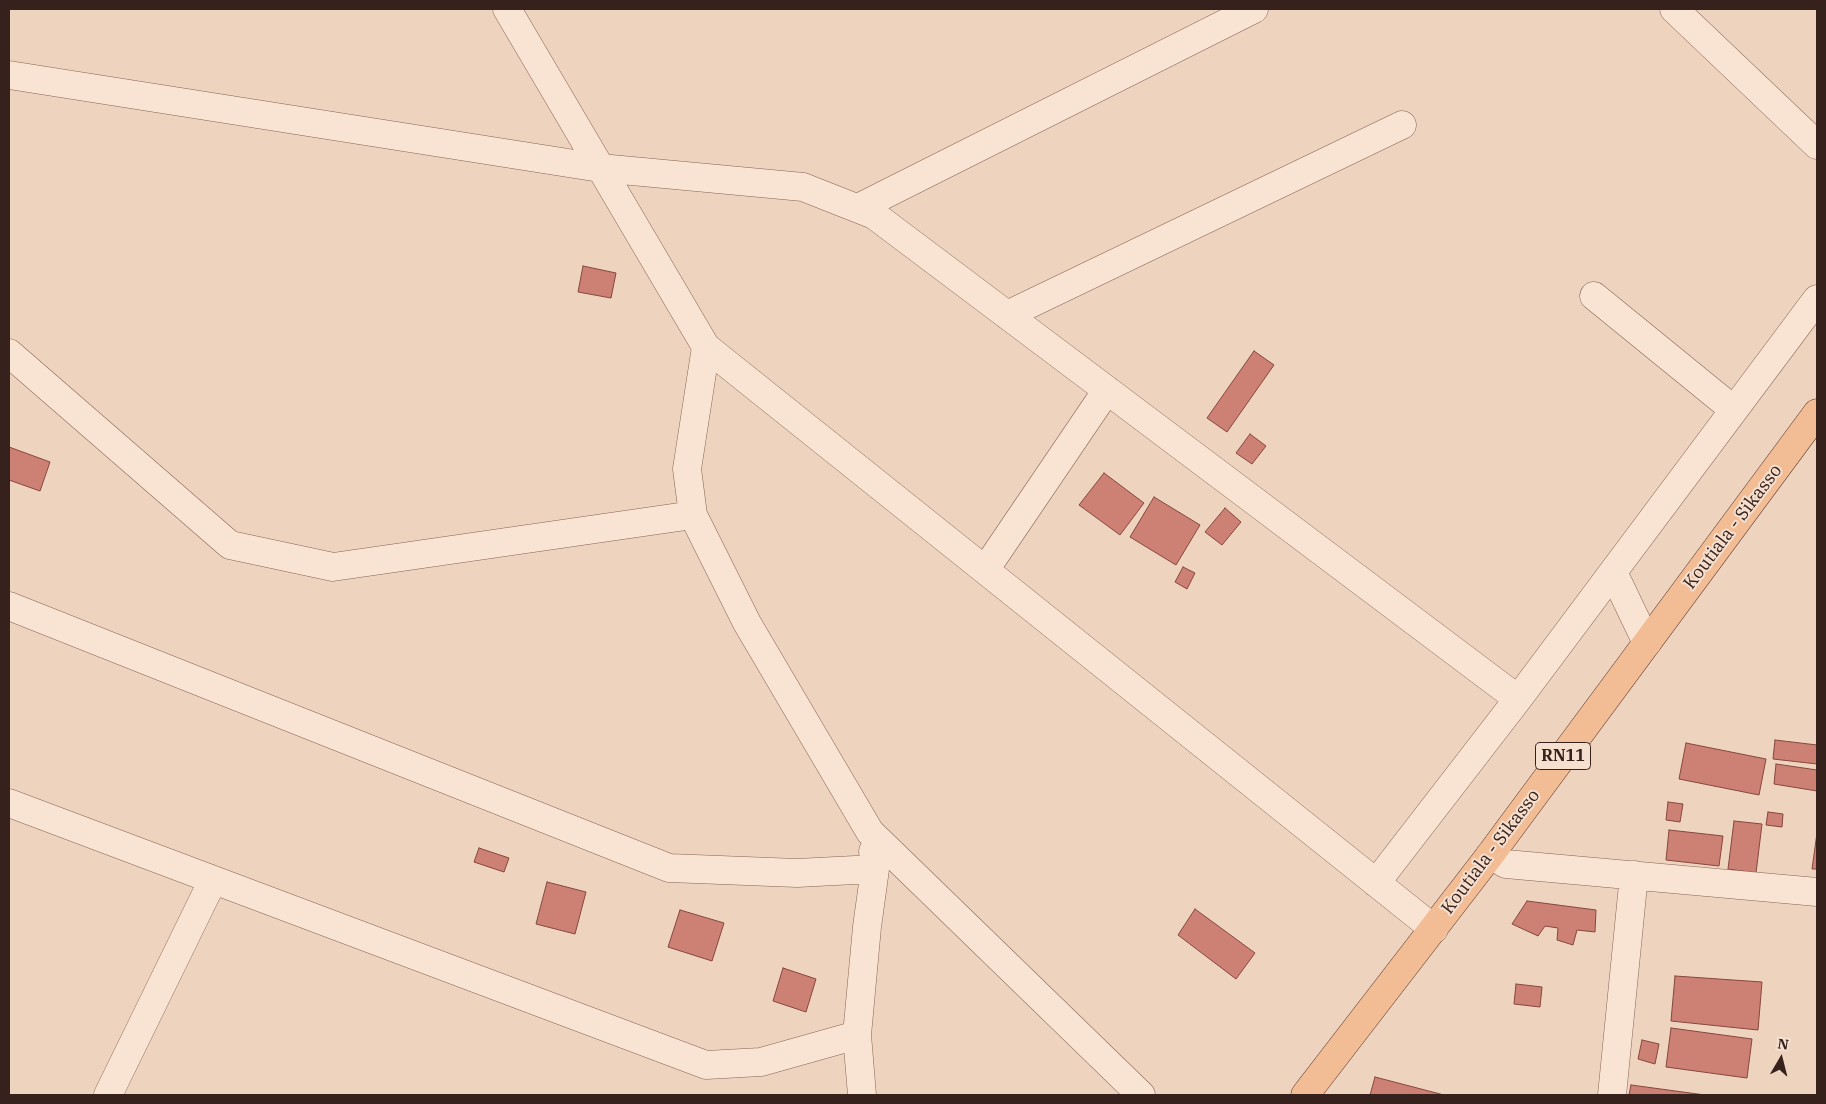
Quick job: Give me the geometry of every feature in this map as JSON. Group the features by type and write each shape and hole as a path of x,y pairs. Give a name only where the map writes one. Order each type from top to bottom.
{"main road":[{"name":"Koutiala - Sikasso","path":"1305,1095 1490,855 1817,413"}],"street":[{"path":"507,9 706,347 1434,929"},
{"path":"858,208 1254,9"},
{"path":"1674,9 1817,146"},
{"path":"9,75 600,168 803,187 858,208 874,215 1518,699"},
{"path":"1007,315 1402,125"},
{"path":"1594,296 1734,410"},
{"path":"1376,883 1518,699 1817,299"},
{"path":"706,347 687,469 693,515 748,623 870,832 1141,1095"},
{"path":"9,354 230,545 333,567 693,515"},
{"path":"985,570 1107,390"},
{"path":"1613,572 1647,643"},
{"path":"9,606 669,868 797,873 875,869"},
{"path":"9,803 706,1065 761,1062 857,1035"},
{"path":"862,1095 857,1035 867,926 875,869 870,832"},
{"path":"1490,855 1506,864 1817,892"},
{"path":"1612,1095 1634,875"},
{"path":"108,1095 213,880"}],"building":[{"path":"583,266 616,273 611,298 578,292"},
{"path":"1254,351 1274,365 1227,432 1207,418"},
{"path":"1250,434 1266,446 1252,464 1236,453"},
{"path":"9,447 50,462 40,491 9,480"},
{"path":"1104,473 1144,503 1120,535 1079,505"},
{"path":"1154,497 1200,525 1176,565 1130,537"},
{"path":"1225,508 1241,522 1222,545 1205,532"},
{"path":"1183,567 1195,573 1187,589 1175,582"},
{"path":"1775,740 1817,745 1817,764 1773,759"},
{"path":"1686,743 1766,759 1759,795 1679,779"},
{"path":"1776,764 1817,770 1817,791 1774,784"},
{"path":"1668,802 1683,804 1680,822 1666,820"},
{"path":"1768,812 1783,814 1782,827 1766,825"},
{"path":"1734,821 1762,824 1756,873 1728,869"},
{"path":"1669,830 1723,836 1719,866 1666,860"},
{"path":"1817,833 1817,869 1812,869"},
{"path":"479,848 509,858 504,872 474,862"},
{"path":"547,882 586,892 575,934 536,924"},
{"path":"1527,901 1596,910 1595,932 1577,930 1573,945 1557,940 1558,928 1545,926 1538,936 1512,924"},
{"path":"1195,909 1255,953 1236,979 1178,935"},
{"path":"680,910 724,923 712,961 668,947"},
{"path":"783,968 816,979 806,1012 773,1001"},
{"path":"1675,976 1762,982 1758,1030 1671,1021"},
{"path":"1516,984 1542,987 1540,1007 1514,1004"},
{"path":"1671,1028 1752,1039 1747,1078 1666,1067"},
{"path":"1642,1040 1659,1044 1655,1064 1638,1059"},
{"path":"1375,1077 1444,1095 1370,1095"},
{"path":"1631,1085 1705,1095 1629,1095"}]}
